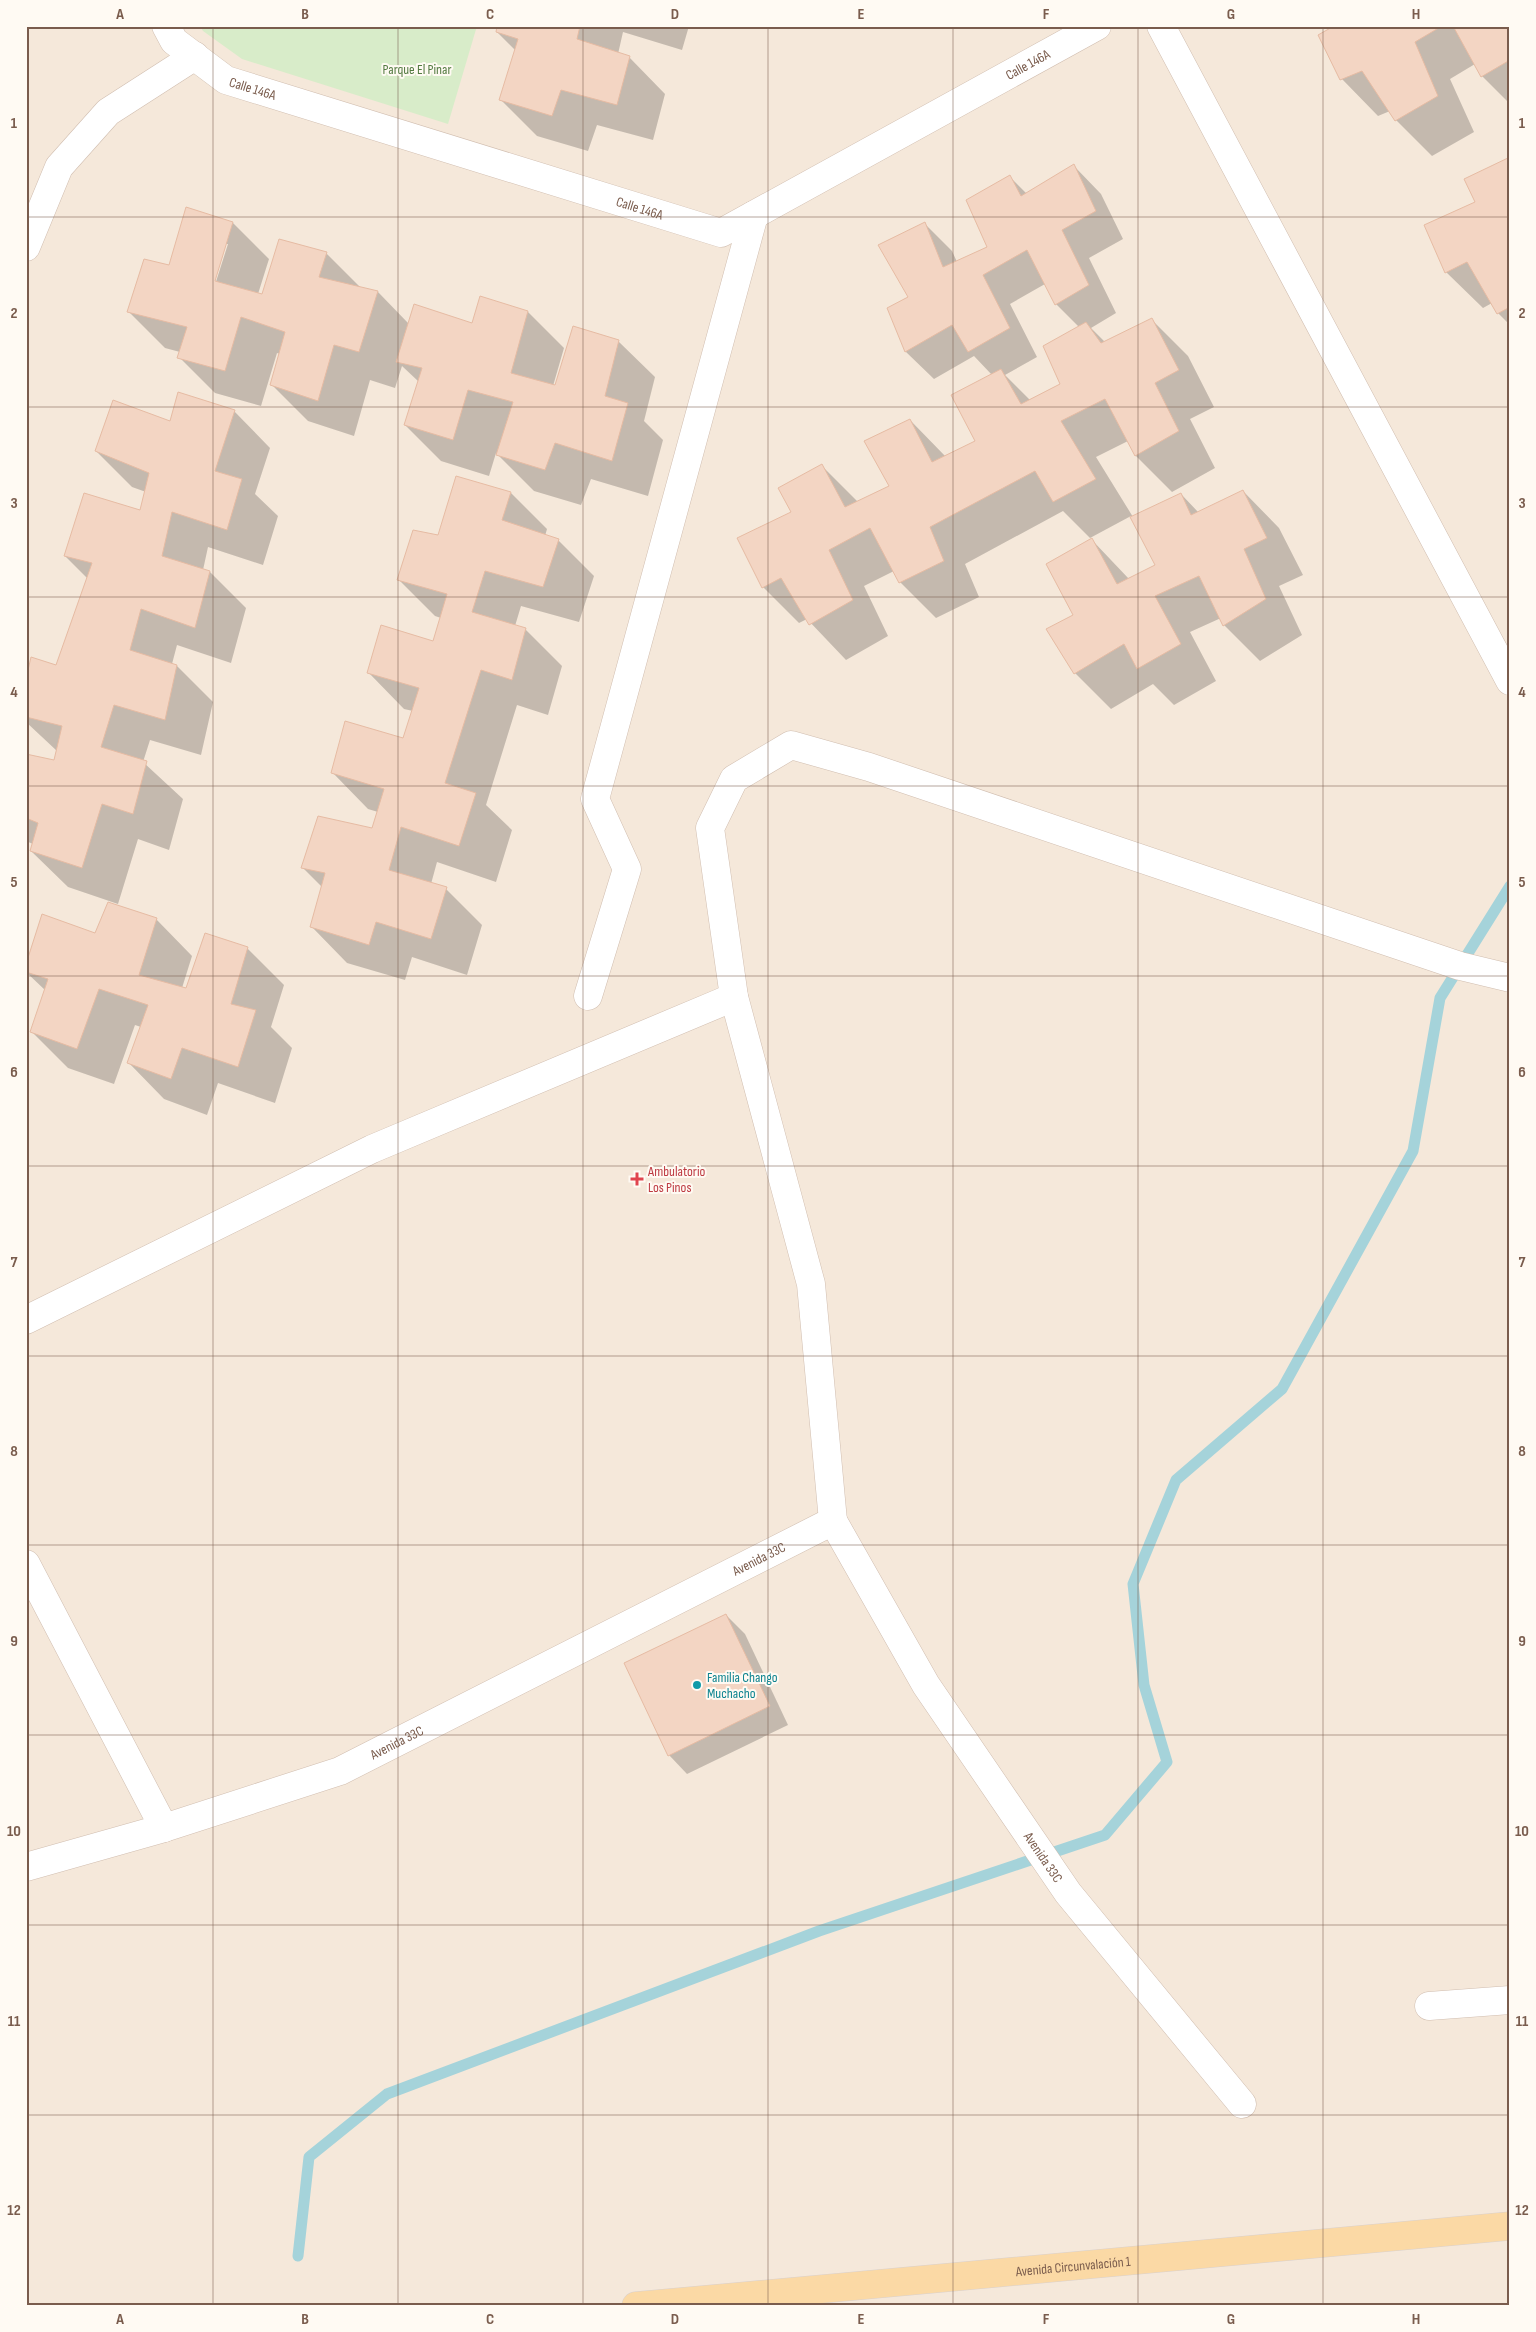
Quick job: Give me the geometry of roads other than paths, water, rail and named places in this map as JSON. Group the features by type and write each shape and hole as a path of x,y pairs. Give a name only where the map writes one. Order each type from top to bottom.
{"main road":[{"name":"Avenida Circunvalación 1","path":"636,2306 1510,2226"}],"street":[{"name":"Calle 146A","path":"166,26 174,41 226,80 721,233 1097,26"},
{"path":"1161,26 1510,681"},
{"path":"26,247 59,167 108,112 195,56"},
{"path":"588,996 627,869 595,799 754,215"},
{"path":"833,1522 811,1284 734,997 710,828 734,779 791,745 869,767 1460,966 1510,978"},
{"path":"26,1320 372,1149 734,997"},
{"name":"Avenida 33C","path":"26,1867 164,1828 340,1771 833,1522 926,1685 1068,1893 1242,2104"},
{"path":"26,1564 164,1828"},
{"path":"1429,2006 1510,2000"}],"waterway":[{"path":"298,2256 309,2157 387,2094 819,1931 1105,1835 1167,1762 1144,1685 1133,1584 1176,1480 1282,1389 1413,1151 1440,998 1510,886"}],"place":[{"name":"Ambulatorio Los Pinos","path":"637,1179"},
{"name":"Familia Chango Muchacho","path":"697,1685"}],"park label":[{"name":"Parque El Pinar","path":"417,69"}]}
